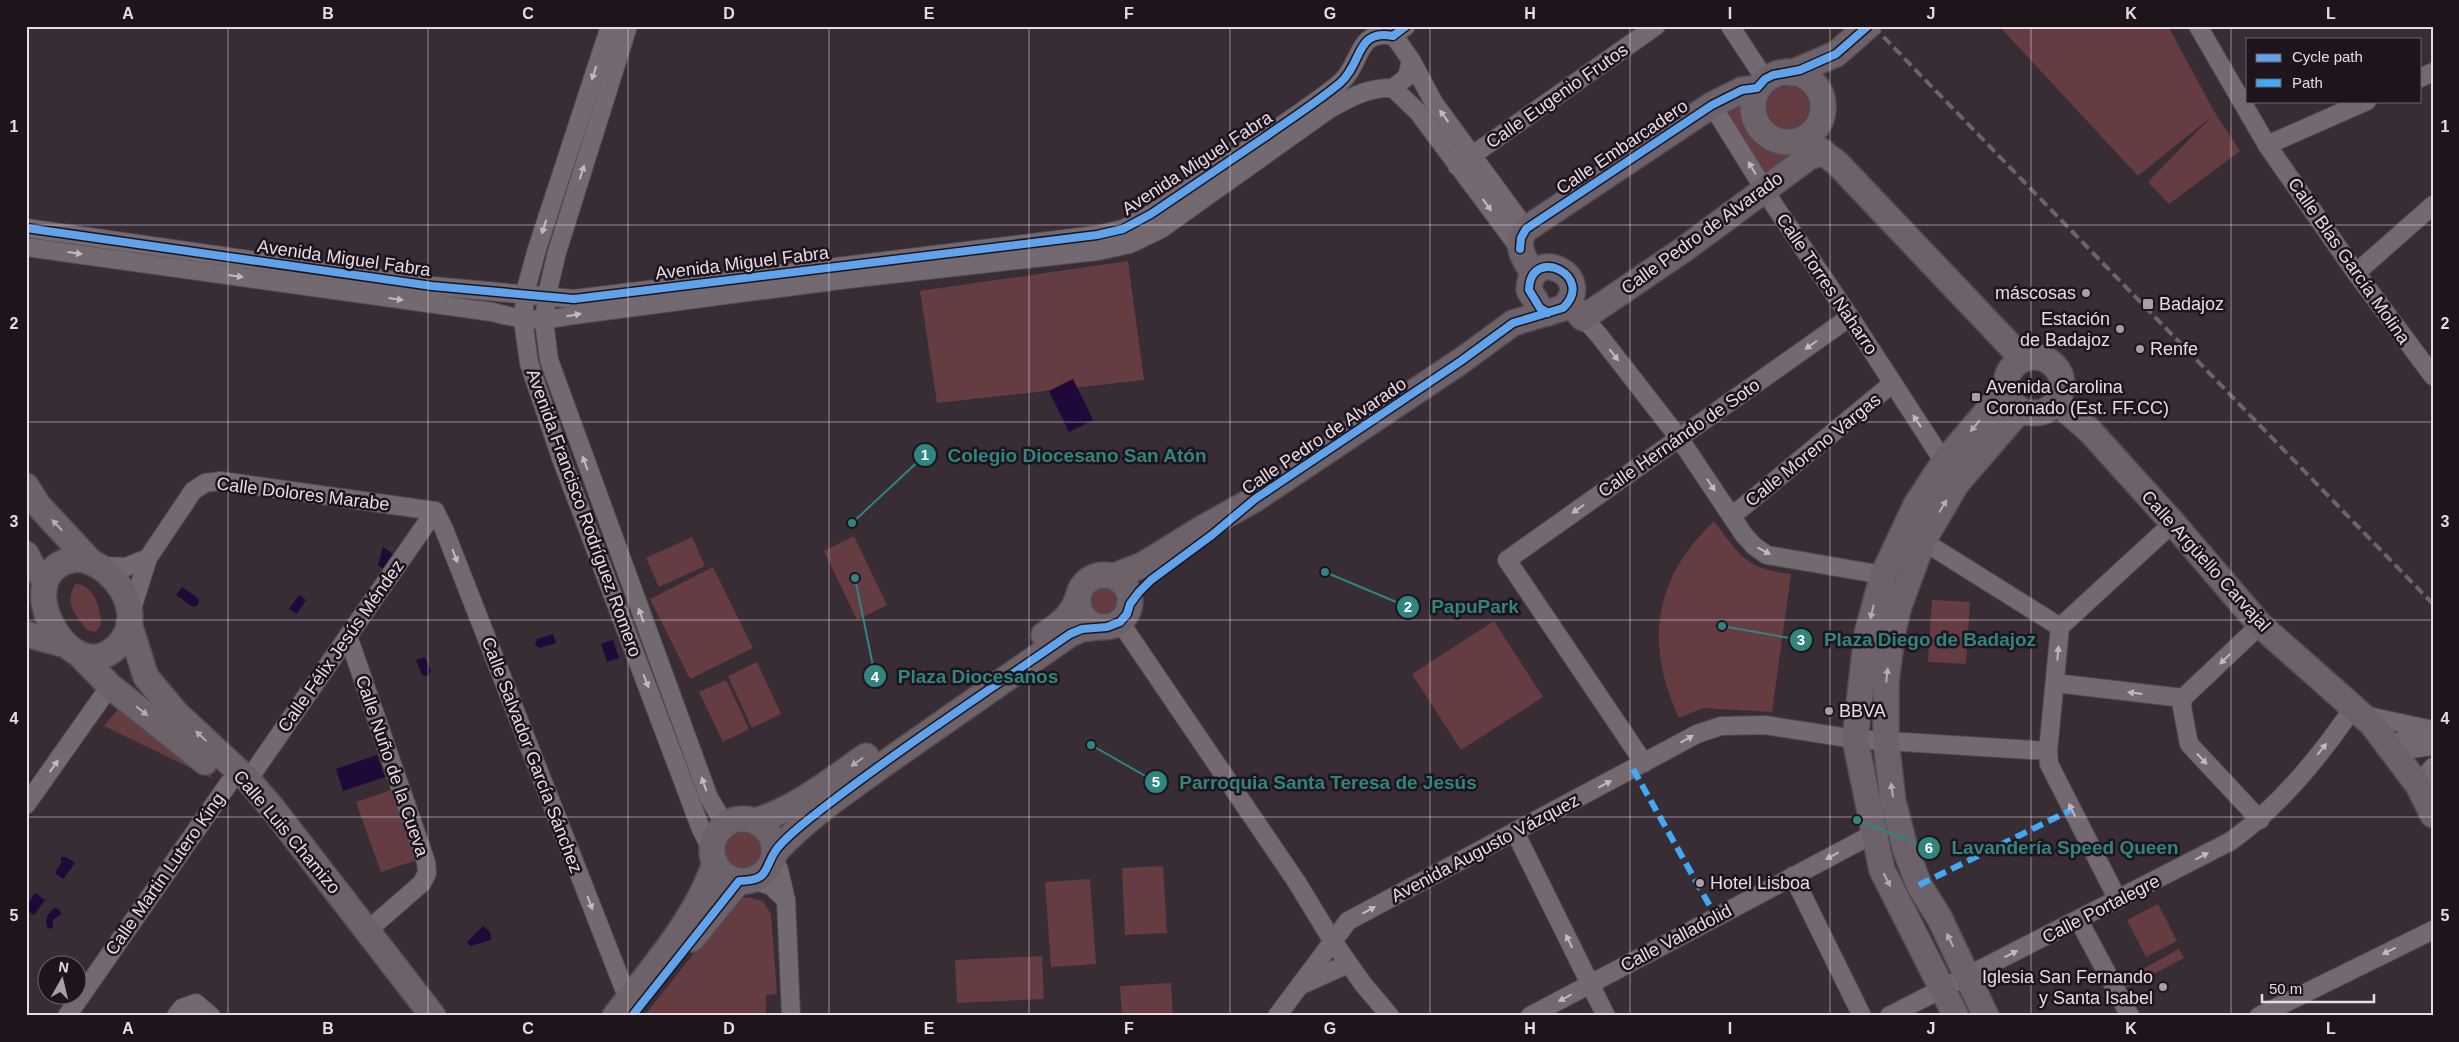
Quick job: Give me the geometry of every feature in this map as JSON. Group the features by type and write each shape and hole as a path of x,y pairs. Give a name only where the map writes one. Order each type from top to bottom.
{"main road":[{"path":"1791,72 1836,54 1868,26"},
{"path":"1821,97 1836,54"},
{"path":"1794,142 1811,135 1820,122 1823,106 1817,87 1808,77 1791,72 1783,72 1761,84 1752,107 1754,118 1766,136 1778,141 1807,144 1830,157 2023,359"},
{"name":"Calle Embarcadero","path":"1525,229 1712,105 1742,90 1761,84"},
{"path":"1820,122 1830,157"},
{"name":"Calle Pedro de Alvarado","path":"1114,576 1143,565 1255,499 1513,324 1567,311 1683,250 1764,188 1809,157 1830,157"},
{"path":"1513,324 1537,277 1562,270 1566,274 1572,288 1567,311 1540,308 1537,277 1525,229"},
{"path":"1956,1016 1882,870 1855,739 1867,634 1883,575 1916,506 1944,462 2006,389 2010,371 2023,359 2042,358 2057,368 2063,385 2058,402 2044,412 2028,413 2020,410 2013,404 2006,389"},
{"name":"Calle Argüello Carvajal","path":"2058,402 2090,431 2173,523 2260,625 2357,711 2393,752 2426,776 2433,815"},
{"path":"1986,1016 1939,917 1919,885 1905,848 1893,801 1886,741 1886,682 1892,634 1908,576 1923,541 1957,482 2020,410"},
{"path":"26,486 38,505 95,564 121,587 126,601 129,620 123,639 112,650 96,656 26,634"},
{"name":"Calle Pedro de Alvarado","path":"1116,618 1151,580 1212,535 1255,499"},
{"path":"73,650 54,632 46,617 43,600 34,578 64,561 77,559 95,564"},
{"path":"1100,575 1114,576 1120,580 1129,591 1116,618 1082,628 1070,634 965,706 797,829 774,855 764,873 746,880 625,1010 692,914 710,879 717,834 743,821 770,817 800,801 990,669 1052,630 1073,611 1078,593 1086,581 1100,575"},
{"path":"1077,600 1078,607 1085,620 1116,618"},
{"name":"Calle Luis Chamizo","path":"129,620 146,676 176,713 238,782 260,816 414,1016"},
{"name":"Calle Luis Chamizo","path":"73,650 110,686 184,744 273,809 433,1016"},
{"path":"743,821 769,832 774,855"},
{"path":"713,856 723,874 746,880"}],"street":[{"name":"Avenida Francisco Rodríguez Romero","path":"610,26 537,250 525,295 523,320 529,363 561,458 713,856"},
{"name":"Avenida Francisco Rodríguez Romero","path":"628,26 557,252 547,296 544,321 549,360 709,798 721,818 743,821"},
{"path":"1387,88 1407,77 1411,26"},
{"name":"Calle Eugenio Frutos","path":"1464,161 1656,26"},
{"path":"1730,26 1761,84"},
{"name":"Calle Blas García Molina","path":"2199,27 2267,145 2356,273 2433,376"},
{"path":"1395,29 1464,161 1525,229 1418,112 1387,88 1372,83 1366,77 1361,69 1362,41 1395,29"},
{"name":"Avenida Miguel Fabra","path":"26,228 432,286 525,295 584,298 1097,235 1123,229 1151,214 1315,103 1350,73 1362,41"},
{"name":"Avenida Miguel Fabra","path":"26,247 492,312 523,320 544,321 584,313 848,279 1098,251 1130,244 1161,230 1328,110 1351,96 1387,88"},
{"path":"2267,145 2365,102"},
{"name":"Calle Torres Naharro","path":"1712,105 1764,188 1850,316 1944,462"},
{"path":"2356,273 2433,205"},
{"path":"1567,311 1598,334 1679,438 1744,535 1754,546 1767,554 1883,575"},
{"name":"Calle Hernándo de Soto","path":"1644,763 1507,560 1850,316"},
{"name":"Calle Moreno Vargas","path":"1732,516 1893,384"},
{"name":"Calle Dolores Marabe","path":"129,620 148,558 193,491 205,484 221,481 435,511"},
{"name":"Calle Félix Jesús Méndez","path":"238,782 348,636 435,511"},
{"name":"Calle Salvador García Sánchez","path":"435,511 444,529 625,1010"},
{"path":"2118,900 2050,764 2048,751 2060,627 2173,523"},
{"path":"1923,541 2060,627"},
{"path":"95,564 126,567 148,558"},
{"path":"1116,618 1296,881 1348,964 1390,1016"},
{"path":"2260,625 2183,698 2182,707 2189,744 2260,820"},
{"name":"Calle Nuño de la Cueva","path":"348,636 426,862 427,873 422,883 367,931"},
{"path":"2055,682 2183,698"},
{"path":"26,806 110,686"},
{"name":"Calle Argüello Carvajal","path":"2357,711 2433,731"},
{"name":"Calle Portalegre","path":"1889,1016 2078,921 2231,841 2260,820 2283,798 2338,730 2357,711"},
{"name":"Avenida Augusto Vázquez","path":"1277,1016 1348,921 1697,734 1721,726 1765,725 1855,739 2048,751"},
{"name":"Calle Argüello Carvajal","path":"2393,752 2402,741 2433,731"},
{"path":"2393,752 2433,746"},
{"name":"Calle Martin Lutero King","path":"67,1016 238,782"},
{"path":"1515,832 1606,1016"},
{"name":"Calle Valladolid","path":"1530,1016 1875,833"},
{"path":"774,855 786,900 791,1016"},
{"path":"1794,876 1862,1016"},
{"path":"746,880 764,882 786,900"},
{"path":"2078,921 2130,1016"},
{"path":"2259,1016 2433,930"},
{"path":"1298,986 1348,964"},
{"path":"176,1016 182,1008 196,1003 211,1016"}],"shaded area":[{"path":"1999,26 2168,26 2215,113 2240,151 2169,204 2148,182 2211,117 2138,176"},
{"path":"1788,86 1803,92 1809,107 1803,122 1788,128 1773,122 1767,107 1773,92"},
{"path":"1739,104 1745,128 1756,144 1774,152 1798,155 1766,177 1725,110"},
{"path":"1128,261 1144,380 937,403 920,291"},
{"path":"1073,379 1093,420 1069,432 1049,391"},
{"path":"1714,521 1738,551 1753,564 1776,572 1791,574 1772,712 1703,708 1679,718 1668,690 1661,664 1659,638 1661,613 1667,589 1678,565 1694,543"},
{"path":"854,536 887,605 857,620 824,551"},
{"path":"692,537 705,566 659,587 646,558"},
{"path":"383,547 393,554 383,569 378,565"},
{"path":"713,567 753,648 690,679 650,599"},
{"path":"75,584 87,588 98,605 101,625 95,632 87,630 72,608 71,597"},
{"path":"1104,586 1115,590 1119,601 1115,612 1104,616 1093,612 1089,601 1093,590"},
{"path":"182,587 199,599 198,605 193,607 176,595"},
{"path":"299,595 306,600 297,614 289,609"},
{"path":"1932,600 1970,602 1966,664 1928,662"},
{"path":"1494,621 1543,697 1461,750 1412,674"},
{"path":"553,634 556,643 540,648 535,645 537,639"},
{"path":"613,640 619,658 607,662 601,644"},
{"path":"425,657 431,671 428,676 422,675 416,660"},
{"path":"757,662 781,714 752,728 728,676"},
{"path":"726,680 749,729 723,742 699,692"},
{"path":"118,709 211,775 213,779 104,726"},
{"path":"377,755 385,777 343,791 336,769"},
{"path":"391,790 417,860 381,872 356,802"},
{"path":"743,829 754,832 760,838 763,849 760,860 754,866 743,869 732,866 726,860 723,849 726,838 732,832"},
{"path":"61,857 66,857 75,863 63,879 55,873 61,863"},
{"path":"1163,866 1167,933 1125,935 1122,868"},
{"path":"1090,879 1096,964 1051,967 1045,882"},
{"path":"35,893 45,900 34,915 26,910 26,903 29,902"},
{"path":"747,897 763,901 771,914 777,994 766,995 766,1016 644,1016 726,913 741,899"},
{"path":"2158,904 2177,941 2146,957 2127,920"},
{"path":"55,908 59,909 61,914 53,920 53,927 49,929 46,923 47,917"},
{"path":"483,926 490,932 491,940 470,946 467,942"},
{"path":"2179,949 2184,958 2127,988 2123,980"},
{"path":"1042,956 1044,999 957,1003 955,960"},
{"path":"1171,983 1173,1016 1122,1016 1120,986"}],"railway":[{"path":"1873,26 2433,604"}],"marked path":[{"path":"1633,769 1716,917"},
{"path":"1919,885 2071,810"}],"cycle path":[{"path":"26,228 432,286 574,299 1097,235 1123,229 1151,214 1251,147 1340,83 1353,66 1361,49 1372,38 1381,35 1393,36 1406,26"},
{"path":"1520,249 1521,238 1526,229 1712,105 1742,90 1757,88 1765,79 1773,75 1800,70 1836,54 1868,26"},
{"path":"632,1016 739,881 756,879 761,876 783,841 805,822 873,771 1070,634 1082,629 1107,627 1120,622 1127,614 1130,604 1151,580 1212,535 1255,499 1461,361 1513,323 1563,308 1571,296 1572,285 1567,276 1559,270 1549,267 1540,269 1532,276 1529,290 1540,308 1548,313"}],"place":[{"name":"máscosas","path":"2086,293"},
{"name":"Badajoz","path":"2148,304"},
{"name":"Estación de Badajoz","path":"2120,329"},
{"name":"Renfe","path":"2140,349"},
{"name":"Avenida Carolina Coronado (Est. FF.CC)","path":"1976,397"},
{"name":"Colegio Diocesano San Atón","path":"852,523"},
{"name":"PapuPark","path":"1325,572"},
{"name":"Plaza Diocesanos","path":"855,578"},
{"name":"Plaza Diego de Badajoz","path":"1722,626"},
{"name":"BBVA","path":"1829,711"},
{"name":"Parroquia Santa Teresa de Jesús","path":"1091,745"},
{"name":"Lavandería Speed Queen","path":"1857,820"},
{"name":"Hotel Lisboa","path":"1700,883"},
{"name":"Iglesia San Fernando y Santa Isabel","path":"2163,987"}]}
